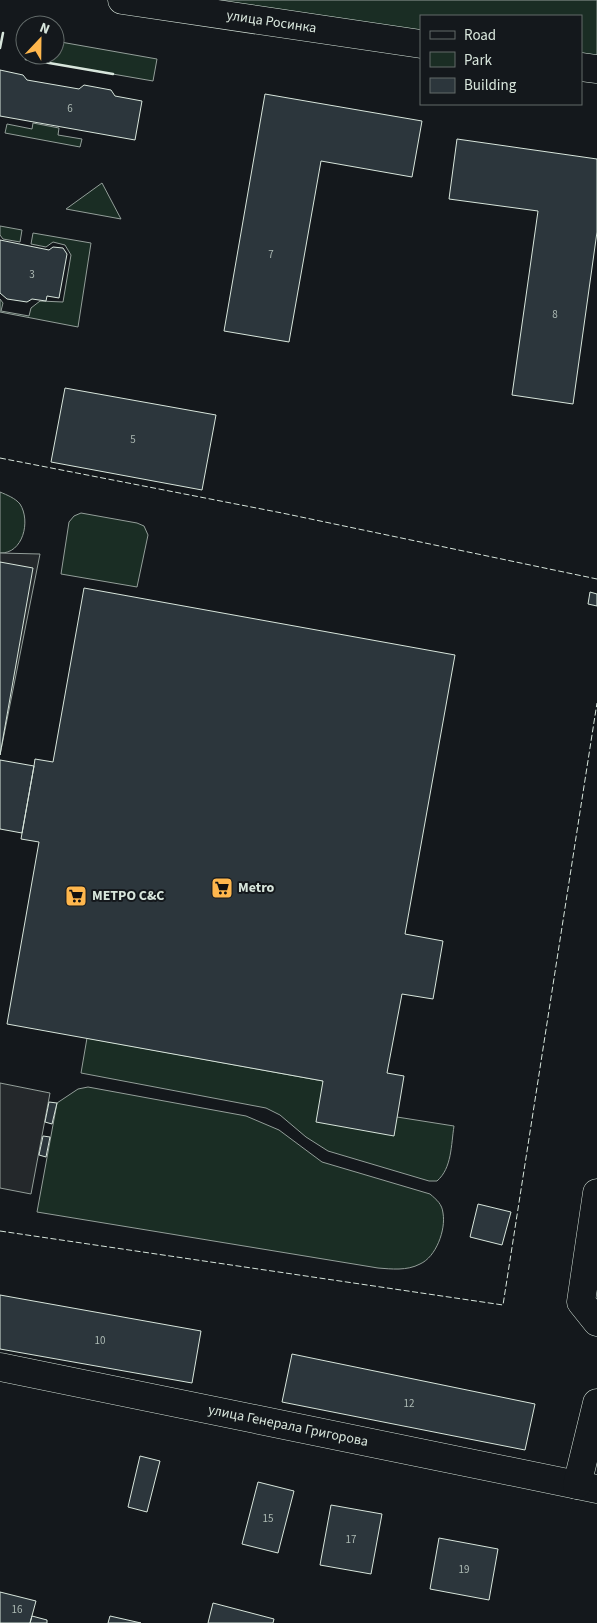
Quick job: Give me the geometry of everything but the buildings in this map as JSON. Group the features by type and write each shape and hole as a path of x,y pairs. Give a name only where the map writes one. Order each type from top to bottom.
{"street":[{"name":"улица Росинка","path":"122,0 420,44"},
{"path":"582,67 597,69"},
{"path":"597,1192 581,1302 597,1322"},
{"name":"улица Генерала Григорова","path":"0,1367 587,1487 597,1403"}],"green space":[{"path":"153,0 597,0 597,67 582,65 582,15 420,15 420,41"},
{"path":"65,43 157,59 153,81 61,65 65,65"},
{"path":"33,123 59,128 58,135 82,139 80,147 5,133 7,124 32,129"},
{"path":"102,183 121,219 66,209"},
{"path":"0,226 22,230 20,242 3,239 0,235"},
{"path":"33,233 91,243 78,327 0,312 0,299 3,303 1,311 29,316 31,308 40,301 63,302 71,255 65,245 53,242 46,247 31,244"},
{"path":"0,492 13,498 20,504 25,519 25,527 23,535 14,548 8,552 0,553"},
{"path":"81,513 137,523 144,526 148,535 137,587 61,574 69,522 74,516"},
{"path":"87,1038 323,1081 397,1117 454,1126 446,1170 437,1181 429,1181 328,1151 306,1137 280,1115 266,1108 81,1073"},
{"path":"88,1087 246,1116 279,1130 322,1162 430,1194 442,1207 444,1220 439,1242 431,1255 420,1264 404,1269 378,1268 37,1212 57,1103 78,1089"}],"shaded area":[{"path":"0,553 40,554 0,755"},
{"path":"0,1083 50,1093 31,1194 0,1188"}],"fence":[{"path":"0,458 282,513 597,579"},
{"path":"0,1231 503,1305 597,703"}],"wall":[{"path":"0,48 3,33"},
{"path":"61,65 113,74"}],"place":[{"name":"Metro","path":"222,888"},
{"name":"МЕТРО С&С","path":"76,896"}]}
